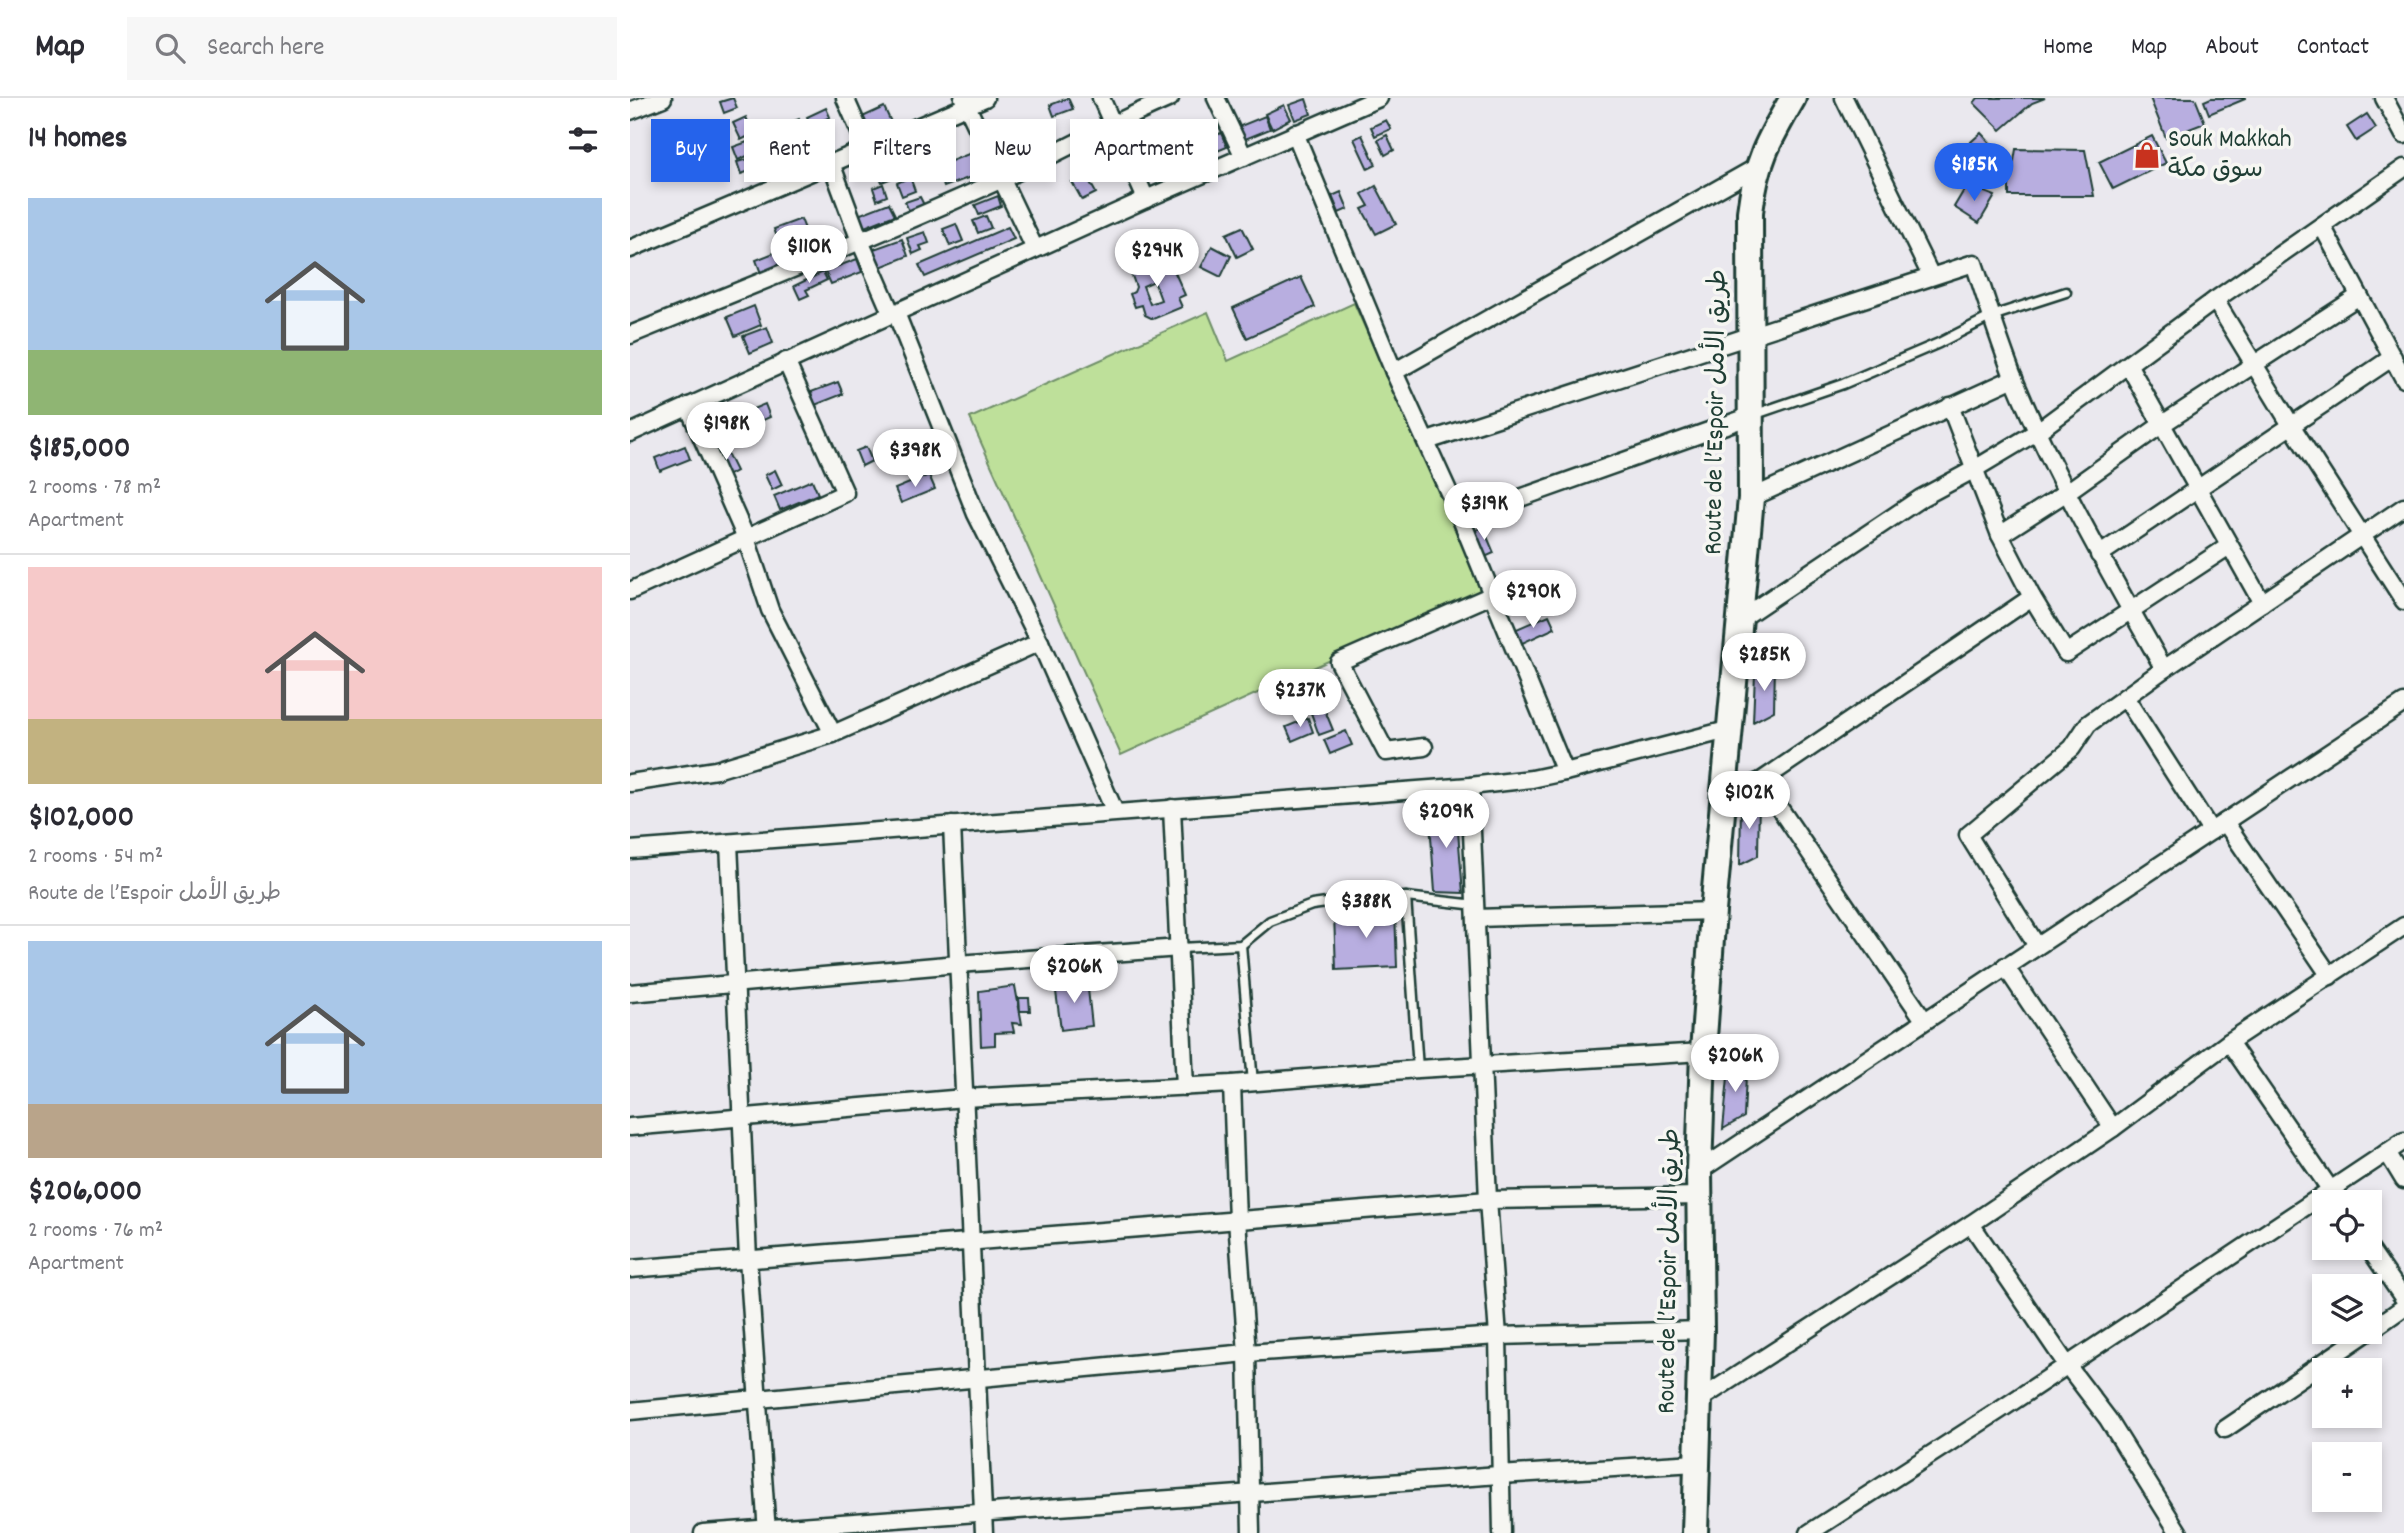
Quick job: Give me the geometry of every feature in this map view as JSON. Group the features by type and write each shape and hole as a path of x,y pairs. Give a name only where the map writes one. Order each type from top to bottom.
{"highway":[{"name":"Route de l’Espoir طريق الأمل","path":"1695,1533 1701,1330 1699,1171 1703,1052 1722,798 1731,729 1751,498 1750,212 1757,167 1767,143 1793,98"}],"street":[{"path":"630,111 663,98"},
{"path":"845,98 854,119"},
{"path":"929,119 965,102 985,98"},
{"path":"1101,98 1109,119"},
{"path":"1121,119 1171,98"},
{"path":"1216,98 1244,157"},
{"path":"630,433 1146,198 1379,98"},
{"path":"1844,98 1931,276"},
{"path":"2384,98 2404,135"},
{"path":"965,102 973,119"},
{"path":"1295,133 1394,372 1461,519 1565,772"},
{"path":"1394,372 1757,167"},
{"path":"1739,620 1921,498 2038,431 2215,300 2404,168"},
{"path":"835,174 860,241 894,314 976,514 1040,642 1115,813"},
{"path":"630,249 787,182"},
{"path":"630,335 860,241 995,182"},
{"path":"1001,182 1035,249"},
{"path":"1139,182 1146,198"},
{"path":"2322,226 2404,379"},
{"path":"1427,441 1974,263 2014,378 2038,431 2099,555 2164,669"},
{"path":"2000,535 2067,492 2161,425 2359,296"},
{"path":"2215,300 2291,425 2404,601"},
{"path":"2099,555 2393,358"},
{"path":"630,591 845,494 786,361"},
{"path":"2129,366 2262,603"},
{"path":"1751,498 2014,378"},
{"path":"1950,405 2000,535 2032,597 2066,653 2230,546"},
{"path":"688,406 746,538 770,610 833,734"},
{"path":"1461,519 1751,416"},
{"path":"2036,946 1968,835 2072,748 2088,724 2124,697 2404,508"},
{"path":"1424,747 1386,752 1339,662 1492,595"},
{"path":"1722,798 1761,781 2032,597"},
{"path":"630,783 716,770 833,734 1040,642"},
{"path":"2124,697 2330,976"},
{"path":"1699,1171 2404,703"},
{"path":"630,850 1471,786 1565,772 1731,729"},
{"path":"1761,781 1924,1020"},
{"path":"1471,786 1488,1200 1498,1336 1502,1533"},
{"path":"1172,808 1185,1087"},
{"path":"952,825 984,1533"},
{"path":"729,843 748,1259 767,1530"},
{"path":"1476,912 1713,911"},
{"path":"1699,1400 1971,1224 2113,1128 2229,1042 2404,926"},
{"path":"630,993 958,964 1180,948"},
{"path":"2005,967 2113,1128"},
{"path":"2229,1042 2331,1190"},
{"path":"630,1127 964,1098 1253,1083 1418,1069 1703,1052"},
{"path":"1232,1084 1237,1220 1247,1353 1251,1533"},
{"path":"2342,1190 2404,1141"},
{"path":"2387,1152 2404,1180"},
{"path":"630,1269 1488,1200 1699,1196"},
{"path":"1810,1533 2067,1365 2312,1211"},
{"path":"1971,1224 2067,1365 2108,1419 2179,1533"},
{"path":"2378,1260 2404,1299"},
{"path":"2382,1322 2404,1307"},
{"path":"630,1411 1247,1353 1498,1336 1701,1330"},
{"path":"2225,1429 2350,1344"},
{"path":"703,1533 1696,1463"}],"lane":[{"path":"1751,416 1843,384 1939,343 1992,316 2066,292"},
{"path":"1406,897 1418,1069"},
{"path":"1180,948 1241,945 1270,920 1290,911 1356,899 1406,897 1476,912"},
{"path":"1241,945 1253,1083"}],"green space":[{"path":"1354,303 1483,591 1121,755 970,418 1208,312 1228,361"}],"building":[{"path":"733,98 737,108 724,113 720,102"},
{"path":"1068,98 1073,109 1054,116 1050,105"},
{"path":"1978,98 2045,98 2032,103 2001,130 1974,103"},
{"path":"2150,98 2195,98 2205,123 2166,138"},
{"path":"2211,98 2245,99 2209,114 2204,101"},
{"path":"1306,99 1311,114 1295,120 1289,105"},
{"path":"1284,105 1291,119 1272,129 1265,114"},
{"path":"884,107 890,119 858,119"},
{"path":"826,108 830,117 808,119 807,117"},
{"path":"2367,114 2376,128 2356,141 2347,127"},
{"path":"1265,116 1270,129 1238,142 1233,129"},
{"path":"746,117 744,138 741,140 733,123"},
{"path":"1386,120 1391,129 1375,136 1371,127"},
{"path":"1221,133 1227,147 1218,151 1218,134"},
{"path":"1981,133 2004,158 1979,180 1956,155"},
{"path":"1362,135 1376,165 1368,169 1354,139"},
{"path":"1387,135 1394,150 1385,155 1378,140"},
{"path":"2152,136 2166,163 2113,189 2099,162"},
{"path":"744,143 744,157 738,160 733,147"},
{"path":"2016,149 2085,150 2094,196 2009,196 2009,167 2013,167"},
{"path":"970,153 970,177 944,187 942,182 956,182 956,159"},
{"path":"744,160 744,173 741,174 737,162"},
{"path":"912,182 915,191 902,196 897,183"},
{"path":"1072,182 1090,182 1096,193 1082,200"},
{"path":"883,184 887,196 877,200 873,188"},
{"path":"1967,185 1995,196 1979,223 1954,207"},
{"path":"1376,186 1396,224 1376,234 1362,209 1369,206 1362,194"},
{"path":"1341,192 1348,209 1339,213 1332,196"},
{"path":"998,196 1001,206 979,215 975,205"},
{"path":"920,197 924,205 909,211 905,202"},
{"path":"889,203 895,215 862,228 858,215"},
{"path":"986,216 991,228 978,233 973,221"},
{"path":"801,219 812,247 785,257 774,229"},
{"path":"956,224 963,241 950,246 943,229"},
{"path":"1008,227 1014,239 925,277 919,265"},
{"path":"1242,227 1253,249 1237,257 1226,234"},
{"path":"925,232 929,243 920,246 922,250 913,254 907,238"},
{"path":"902,239 908,256 878,268 871,250"},
{"path":"1212,246 1231,256 1221,277 1201,267"},
{"path":"781,250 787,266 762,276 756,260"},
{"path":"1168,257 1185,295 1178,298 1182,307 1153,319 1145,315 1142,305 1135,307 1130,294 1136,287 1131,273","holes":["1154,281 1161,300 1150,304 1143,286"]},
{"path":"857,259 862,272 831,284 825,271"},
{"path":"823,272 827,280 806,290 809,295 800,299 794,286"},
{"path":"1301,277 1315,307 1247,338 1233,308"},
{"path":"754,306 761,325 735,336 727,317"},
{"path":"767,327 773,343 750,353 743,336"},
{"path":"838,382 843,394 815,405 811,392"},
{"path":"765,404 770,417 749,426 743,413"},
{"path":"685,446 690,459 660,471 655,458"},
{"path":"866,447 872,461 862,466 856,451"},
{"path":"725,449 736,471 727,476 715,454"},
{"path":"775,470 782,485 772,490 765,475"},
{"path":"929,475 935,489 901,503 895,489"},
{"path":"812,480 818,494 780,510 774,496"},
{"path":"1483,527 1494,553 1485,557 1474,531"},
{"path":"1549,615 1555,628 1518,645 1512,631"},
{"path":"1775,664 1774,711 1753,722 1755,674"},
{"path":"1324,708 1333,730 1319,735 1311,713"},
{"path":"1308,718 1313,732 1292,741 1286,727"},
{"path":"1346,731 1352,745 1330,754 1324,740"},
{"path":"1759,798 1758,856 1740,865 1741,806"},
{"path":"1456,807 1463,893 1435,892 1429,809"},
{"path":"1395,911 1397,967 1336,970 1334,914"},
{"path":"1087,980 1092,1026 1061,1030 1055,984"},
{"path":"1015,986 1022,1024 1012,1023 1014,1032 995,1033 995,1045 981,1046 979,991"},
{"path":"1019,998 1029,998 1030,1011 1020,1011"},
{"path":"1742,1058 1746,1075 1744,1117 1723,1129 1729,1067"}],"place":[{"name":"Souk Makkah سوق مكة","path":"2147,155"}]}
